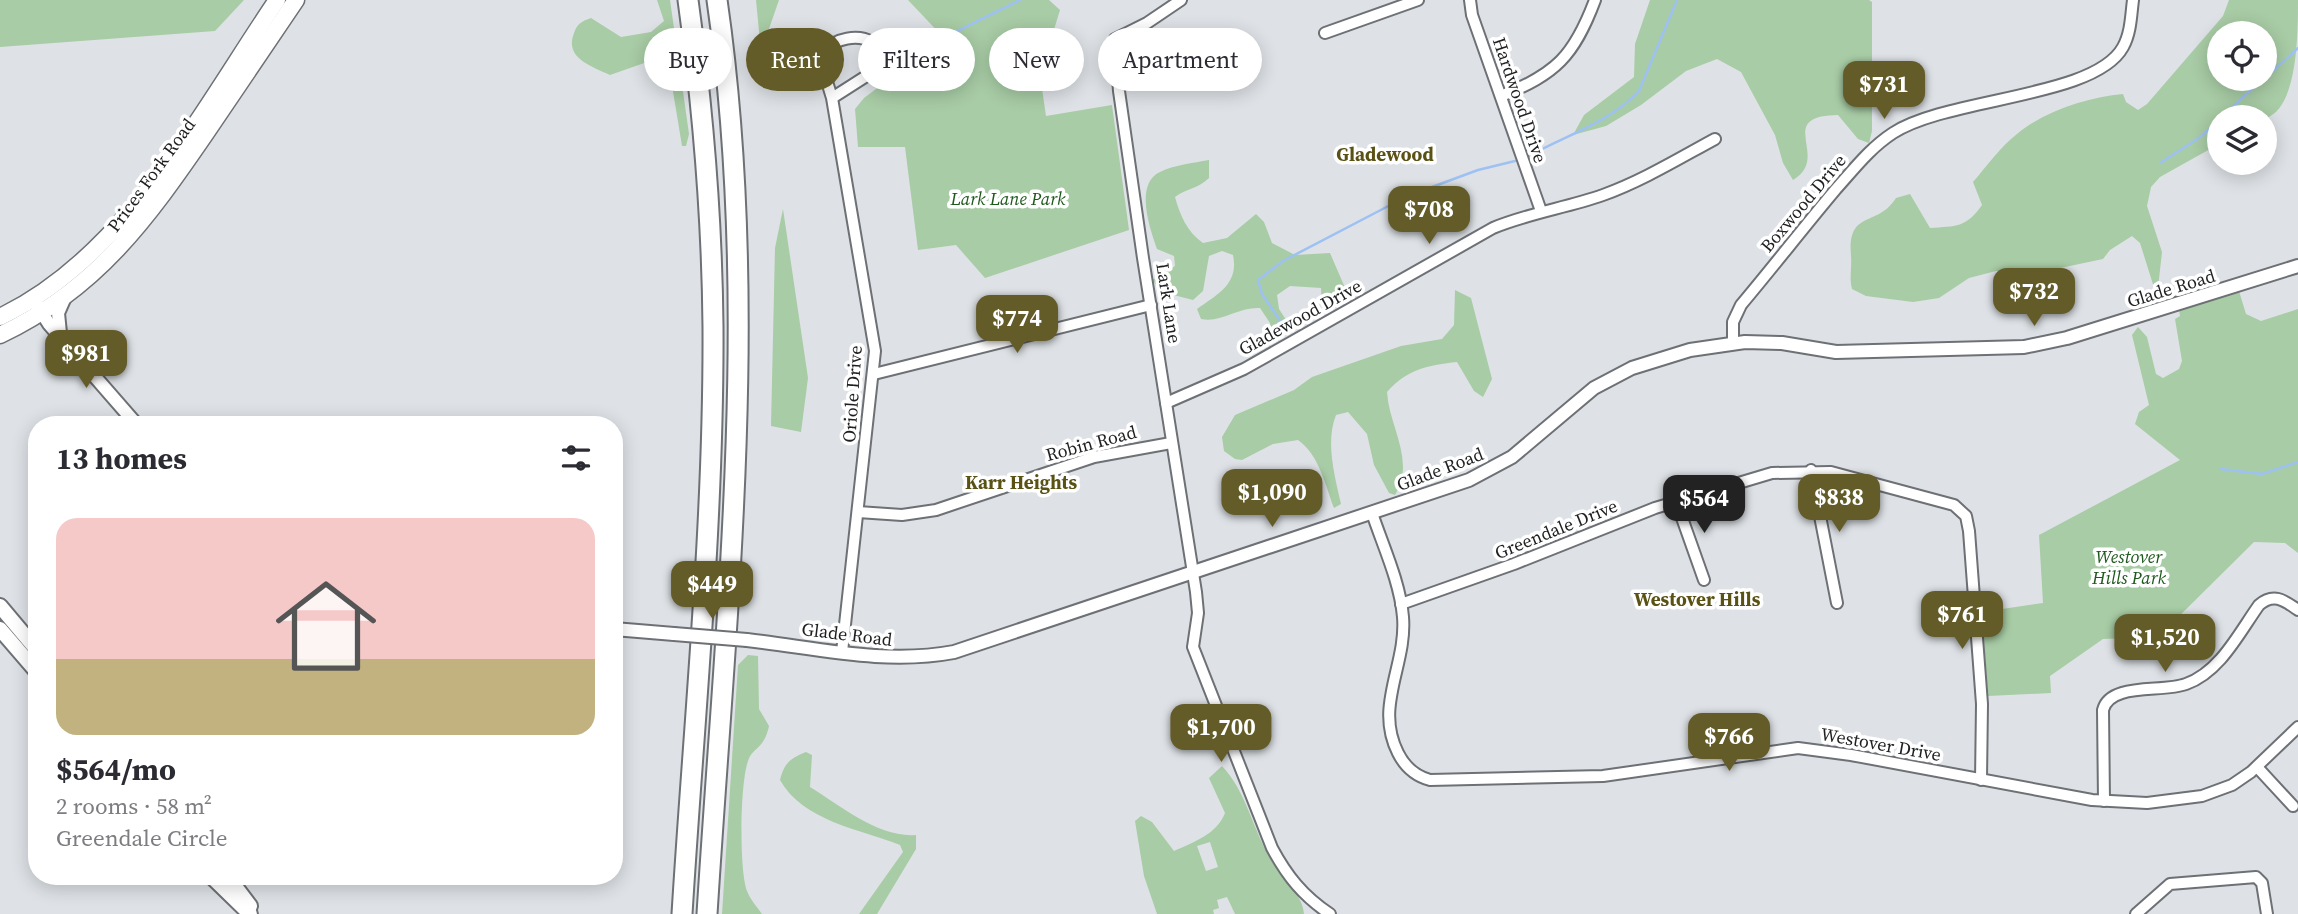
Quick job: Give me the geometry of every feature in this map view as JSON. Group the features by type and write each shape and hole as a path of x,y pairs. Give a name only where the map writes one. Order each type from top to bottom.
{"highway":[{"path":"682,914 709,485 713,366 706,154 688,0"},
{"path":"707,914 736,467 740,345 734,176 717,0"}],"main road":[{"name":"Prices Fork Road","path":"0,335 37,306 121,224 277,0"},
{"name":"Prices Fork Road","path":"0,317 65,297 114,255 146,219 296,0"},
{"path":"0,606 28,639"},
{"path":"0,629 28,662"},
{"path":"221,885 253,914"},
{"path":"233,885 253,914"}],"street":[{"name":"Lark Lane","path":"1181,0 1115,39 1119,90 1198,613 1193,647 1266,835 1286,873 1307,899 1330,914"},
{"path":"1325,33 1418,0"},
{"name":"Hardwood Drive","path":"1470,0 1472,15 1541,211"},
{"path":"1500,96 1539,80 1559,65 1580,38 1595,0"},
{"name":"Boxwood Drive","path":"1733,343 1733,322 1741,305 1873,149 1893,133 1933,115 2058,85 2098,71 2123,47 2130,28 2133,0"},
{"name":"Oriole Drive","path":"832,98 873,69 879,57 872,42 863,38 838,41 825,51 825,75 832,98 855,249 873,330 874,374 842,652"},
{"name":"Gladewood Drive","path":"1166,403 1244,369 1493,228 1630,184 1715,139"},
{"name":"Glade Road","path":"623,630 747,640 903,659 954,652 1372,513 1494,468 1533,440 1576,400 1614,376 1690,350 1733,343 1782,344 1836,352 2024,347 2067,338 2298,267"},
{"path":"60,333 58,313 65,297"},
{"path":"874,374 1151,305"},
{"path":"37,306 129,416"},
{"name":"Robin Road","path":"858,512 902,515 929,512 1094,457 1171,443"},
{"path":"1811,470 1837,603"},
{"name":"Greendale Drive","path":"1401,604 1514,564 1676,501 1760,475 1811,470 1852,477 1936,499 1954,505 1965,514 1969,531 1982,704 1981,780"},
{"path":"1676,501 1704,580"},
{"name":"Westover Drive","path":"1372,513 1401,604 1402,638 1389,699 1389,723 1402,760 1424,779 1452,782 1603,776 1798,748 1873,758 2104,801 2147,803 2202,796 2232,785 2257,767 2298,727"},
{"path":"2104,801 2104,709 2110,696 2119,692 2174,688 2204,676 2259,605 2267,599 2282,599 2298,610"},
{"path":"2257,767 2292,806"},
{"path":"2136,914 2171,884 2256,877 2262,883 2267,914"}],"green space":[{"path":"0,0 244,0 215,31 0,47"},
{"path":"657,0 670,0 674,28 656,28 664,21"},
{"path":"756,0 779,0 769,28 759,28"},
{"name":"Lark Lane Park","path":"908,0 1049,0 1060,10 1054,28 989,28 989,91 1042,91 1046,116 1112,105 1129,230 985,278 956,245 918,250 905,147 858,147 855,109 873,91 975,91 975,28 935,28"},
{"path":"1650,0 1869,0 1872,2 1872,131 1869,143 1858,139 1838,115 1819,117 1809,122 1805,130 1807,160 1803,171 1793,180 1783,163 1775,135 1741,72 1717,59 1686,71 1641,105 1606,126 1573,135 1584,115 1634,77 1635,44"},
{"path":"2229,0 2298,0 2298,31 2290,85 2277,111 2277,105 2207,105 2207,151 2160,177 2151,187 2147,206 2162,252 2157,297 2140,243 2132,236 2110,250 2103,259 2046,271 1996,271 1969,278 1939,298 1913,302 1866,296 1852,289 1851,241 1858,225 1880,213 1896,198 1910,194 1930,228 1965,222 1982,205 1973,182 2017,134 2053,112 2096,98 2123,94 2126,102 2138,110 2147,104 2207,35 2207,91 2277,91 2277,21 2219,21"},
{"path":"591,18 621,37 644,33 644,63 610,75 581,60 573,49 572,42 577,27"},
{"path":"673,91 683,91 689,134 686,146 682,146"},
{"path":"1209,160 1209,178 1175,197 1182,217 1193,234 1203,243 1227,238 1256,214 1264,222 1272,243 1295,255 1330,253 1349,297 1344,303 1334,308 1322,308 1321,288 1290,286 1277,295 1279,309 1294,332 1272,337 1270,323 1260,308 1216,319 1201,319 1197,309 1225,287 1233,274 1233,255 1222,251 1209,256 1203,291 1193,300 1162,292 1152,280 1175,266 1174,256 1157,249 1146,208 1148,186 1152,178 1160,172"},
{"path":"783,209 808,378 801,432 771,426 775,248"},
{"path":"1455,290 1471,298 1492,379 1483,397 1474,391 1457,362 1447,363 1411,373 1387,392 1400,444 1403,469 1395,495 1389,493 1374,465 1367,434 1348,412 1336,415 1331,436 1332,460 1341,504 1334,508 1316,462 1298,440 1273,444 1242,460 1235,459 1224,451 1222,437 1235,415 1294,390 1312,377 1401,346 1442,339 1454,325"},
{"name":"Westover Hills Park","path":"2239,291 2246,314 2261,321 2298,309 2298,553 2285,543 2254,542 2158,637 2103,639 2050,676 2051,693 1988,696 1982,612 2043,603 2039,535 2180,460 2135,424 2139,412 2149,405 2132,335 2138,327 2147,337 2156,374 2163,378 2179,369 2182,361 2175,319 2180,316 2179,310"},
{"path":"748,655 758,656 759,709 769,726 764,740 748,761 742,806 744,880 748,894 762,914 722,914 738,665"},
{"path":"806,752 812,755 810,787 874,826 902,835 916,835 916,849 877,914 859,914 903,852 900,845 833,822 803,805 790,794 780,780 782,774 789,762"},
{"path":"1222,766 1231,776 1266,851 1300,900 1304,914 1235,914 1227,897 1217,900 1219,908 1213,910 1214,914 1157,914 1144,876 1135,821 1141,816 1152,822 1174,851 1211,832 1225,813 1209,778","holes":["1210,842 1218,867 1206,871 1197,846"]}],"waterway":[{"path":"963,28 1020,0"},
{"path":"1529,156 1601,120 1639,91 1677,0"},
{"path":"2235,105 2298,48"},
{"path":"2160,163 2207,131"},
{"path":"1432,187 1478,170 1515,161"},
{"path":"1287,331 1262,294 1258,280 1283,261 1398,201"},
{"path":"2221,469 2262,474 2298,462"}],"district":[{"name":"Gladewood","path":"1385,154"},
{"name":"Karr Heights","path":"1021,482"},
{"name":"Westover Hills","path":"1697,599"}]}
